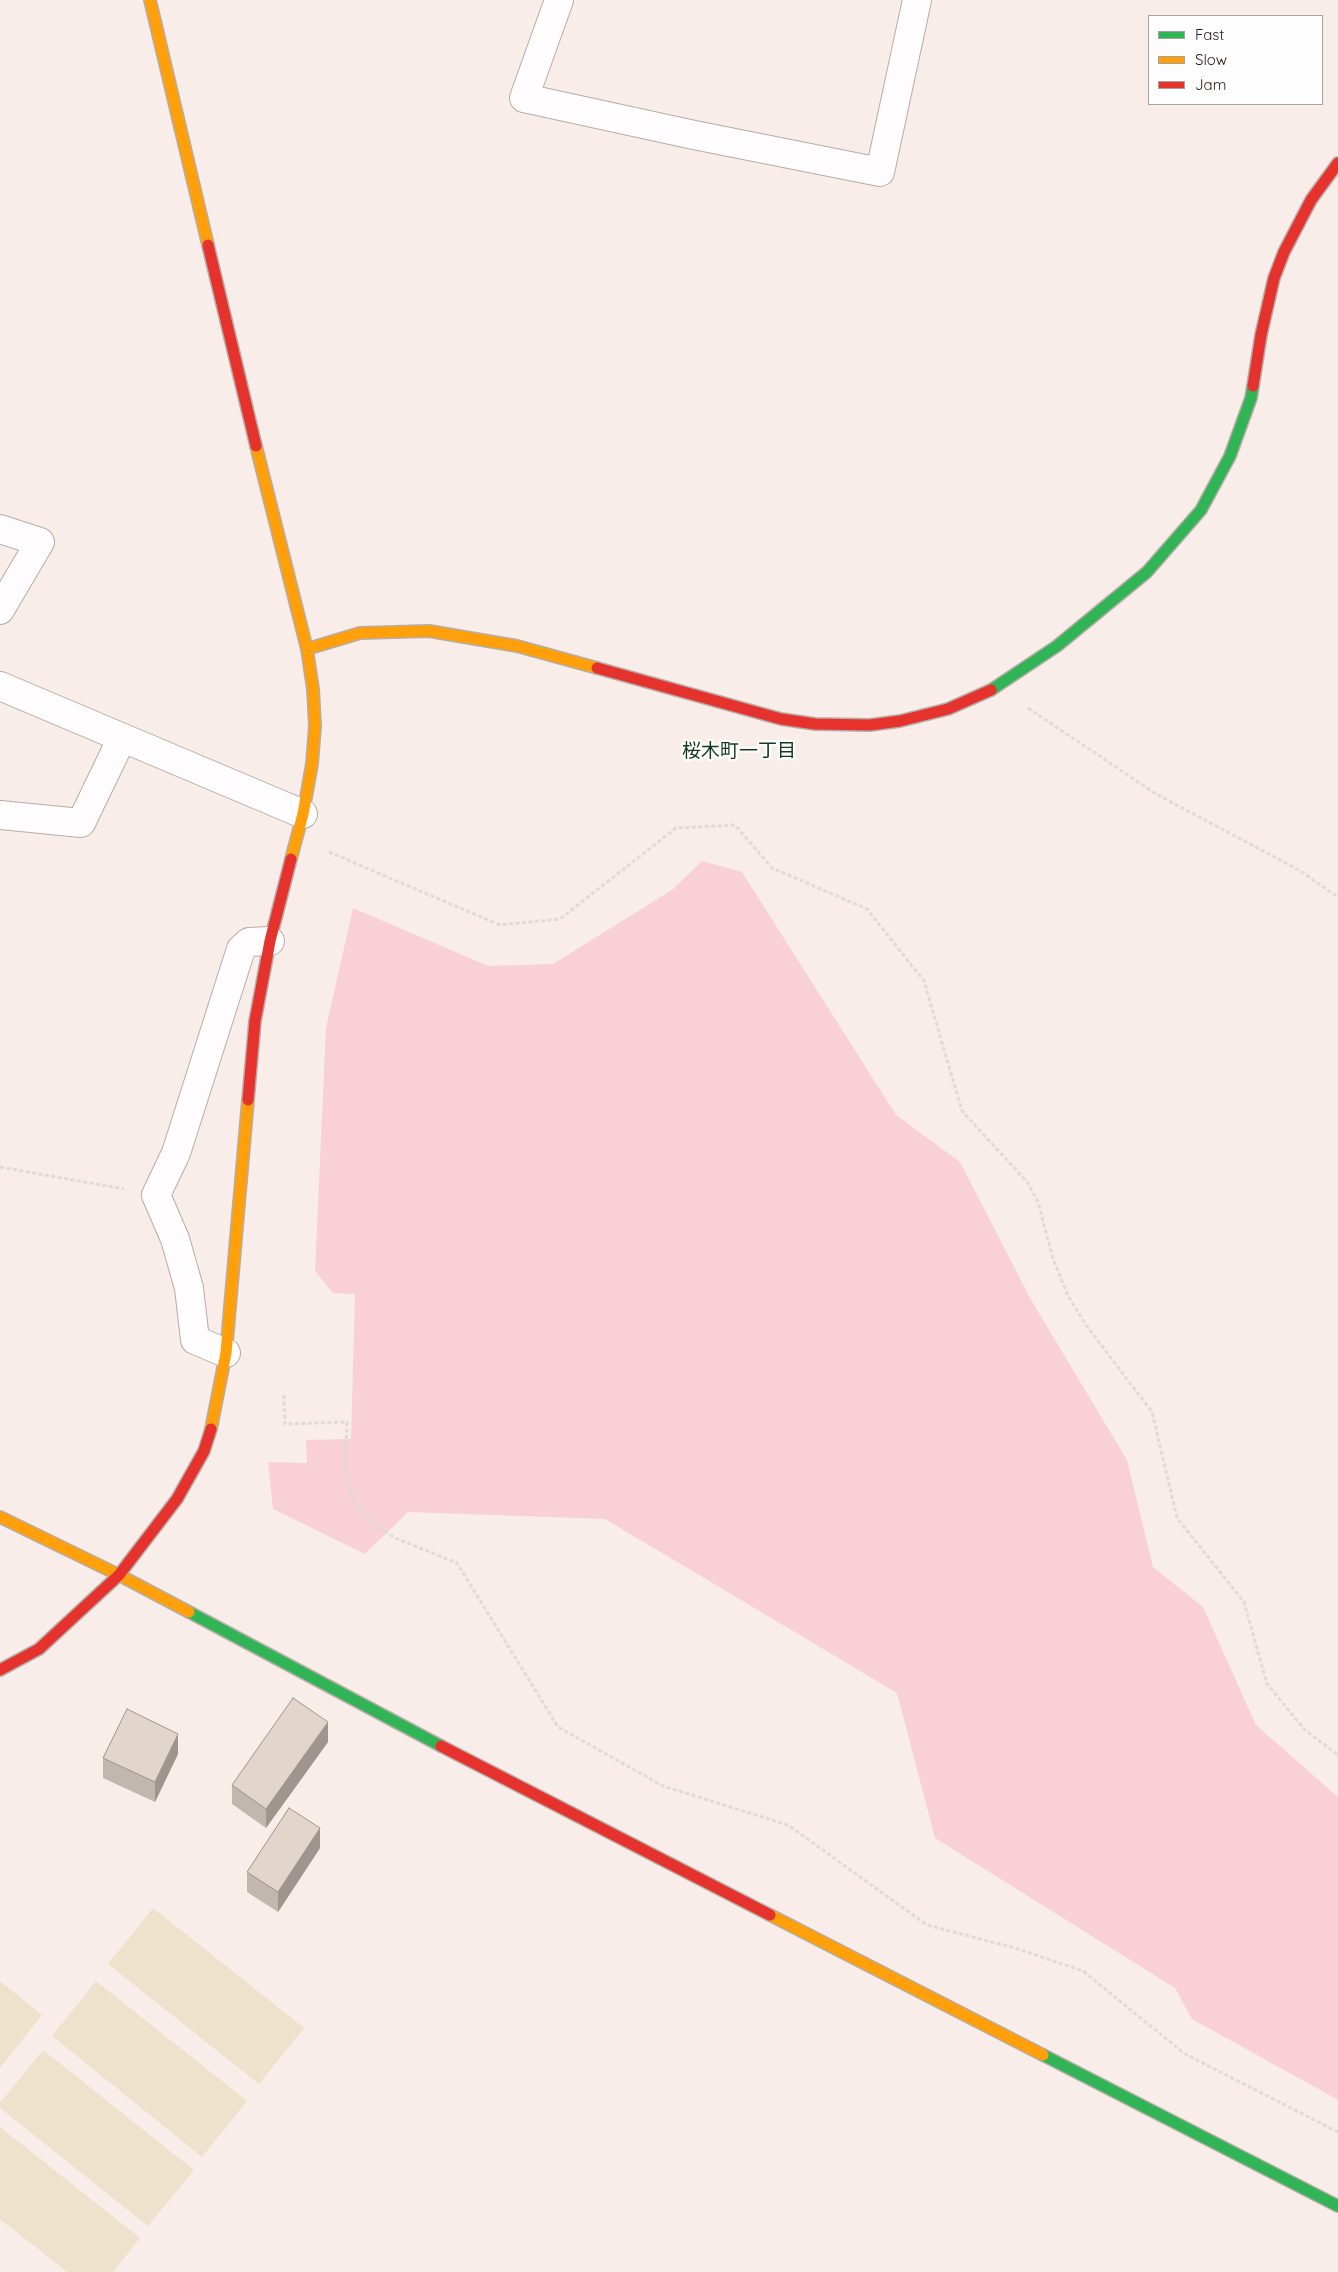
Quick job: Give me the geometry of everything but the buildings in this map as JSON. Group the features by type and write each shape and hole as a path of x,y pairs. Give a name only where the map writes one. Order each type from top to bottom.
{"street":[{"path":"0,1670 39,1649 119,1575 178,1499 204,1451 215,1416 226,1353 256,1022 270,941 300,826 312,764 315,726 313,689 307,648 278,540 150,0"},
{"path":"559,0 524,98 880,172 917,0"},
{"path":"307,648 360,633 429,631 460,635 527,649 781,719 815,724 870,725 917,717 948,709 1002,684 1057,646 1147,572 1201,510 1230,456 1251,398 1261,335 1274,278 1284,252 1311,200 1338,163"},
{"path":"0,528 40,542 0,610"},
{"path":"0,686 122,738 300,826"},
{"path":"0,815 81,823 122,738"},
{"path":"226,1353 195,1340 189,1288 176,1239 156,1195 176,1153 241,949 249,942 270,941"},
{"path":"0,1517 119,1575 488,1770 1338,2206"}],"path":[{"path":"1002,684 1010,696 1156,794 1297,869 1338,897"},
{"path":"300,826 500,925 560,919 676,828 735,825 772,868 866,910 924,981 962,1111 1028,1183 1038,1202 1053,1258 1068,1296 1086,1325 1152,1412 1177,1518 1244,1602 1267,1684 1305,1730 1338,1755"},
{"path":"0,1167 156,1195"},
{"path":"284,1395 285,1424 347,1422 345,1469 354,1502 374,1524 395,1538 457,1563 558,1728 663,1786 788,1825 927,1925 1015,1948 1083,1971 1185,2054 1338,2132"}],"shaded area":[{"path":"702,861 742,872 896,1115 960,1162 1030,1298 1127,1460 1153,1567 1203,1607 1256,1725 1338,1797 1338,2100 1192,2019 1175,1988 935,1838 897,1693 605,1519 408,1512 365,1554 273,1509 268,1462 307,1463 306,1440 351,1439 355,1294 333,1293 315,1271 326,1028 353,908 488,966 553,964 672,890"},
{"path":"153,1908 304,2028 259,2084 108,1964"},
{"path":"0,1981 42,2015 0,2068"},
{"path":"96,1981 247,2101 202,2157 52,2036"},
{"path":"43,2050 194,2170 148,2226 0,2108 0,2103"},
{"path":"0,2127 140,2238 113,2272 67,2272 0,2219"}],"traffic: fast":[{"path":"991,690 1057,646 1147,572 1201,510 1230,456 1251,398 1253,386"},
{"path":"189,1612 441,1746"},
{"path":"1043,2055 1338,2206"}],"traffic: slow":[{"path":"150,0 208,245"},
{"path":"256,446 307,649 313,689 315,726 312,764 303,814 291,859"},
{"path":"307,649 360,633 429,631 517,646 597,668"},
{"path":"211,1429 226,1353 248,1100"},
{"path":"0,1517 119,1575 189,1612"},
{"path":"770,1915 1043,2055"}],"traffic: jam":[{"path":"1253,386 1261,335 1274,278 1284,252 1311,200 1338,163"},
{"path":"208,245 256,446"},
{"path":"597,668 781,719 815,724 870,725 900,721 948,709 991,690"},
{"path":"248,1100 255,1021 270,941 291,859"},
{"path":"0,1670 39,1649 119,1575 177,1499 204,1451 211,1429"},
{"path":"441,1746 770,1915"}],"district":[{"name":"桜木町一丁目","path":"739,751"}]}
